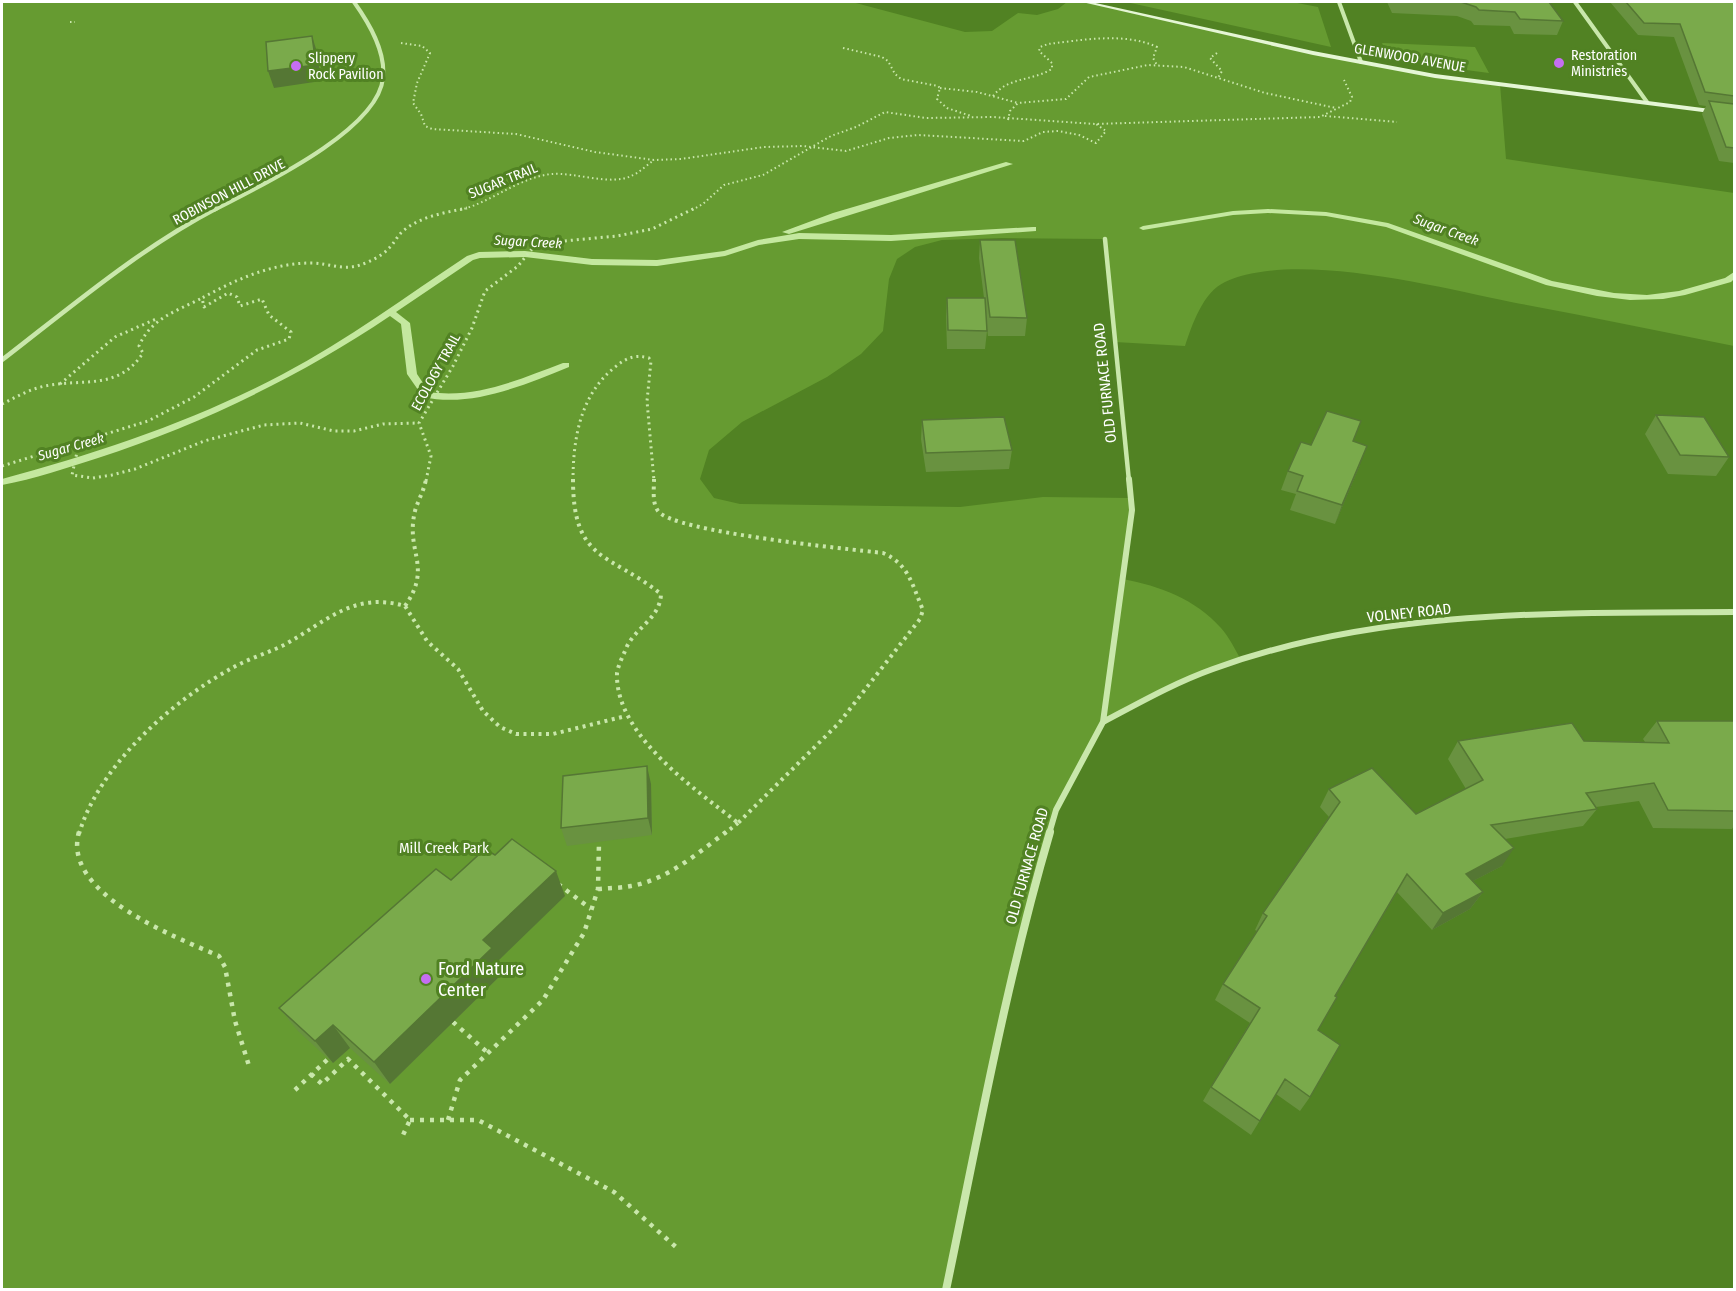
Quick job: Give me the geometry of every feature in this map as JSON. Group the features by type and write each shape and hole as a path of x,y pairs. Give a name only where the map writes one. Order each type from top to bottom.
{"main road":[{"name":"GLENWOOD AVENUE","path":"1085,2 1435,76 1734,114"}],"street":[{"name":"ROBINSON HILL DRIVE","path":"2,360 134,258 191,223 294,169 330,144 363,115 377,96 383,77 373,30 354,2"},
{"path":"1339,2 1362,62"},
{"path":"1575,2 1647,102"},
{"name":"OLD FURNACE ROAD","path":"946,1290 1006,1000 1030,899 1056,810 1103,723 1132,510 1105,239"},
{"name":"VOLNEY ROAD","path":"1103,723 1167,687 1261,653 1352,632 1426,622 1554,615 1734,612"}],"path":[{"path":"70,22 75,22"},
{"path":"993,96 997,89 1007,84 1026,77 1040,76 1052,69 1052,63 1039,51 1040,47 1048,44 1110,39 1148,43 1157,47 1153,58 1157,65"},
{"name":"SUGAR TRAIL","path":"422,46 429,52 417,83 414,103 425,126 432,129 486,131 516,135 595,152 654,160"},
{"path":"843,48 861,55 884,57 893,65 895,74 901,79 993,96 1018,103 1066,99 1071,97 1089,77 1138,66 1157,65 1184,67 1280,97 1337,108"},
{"path":"1217,53 1210,58 1222,71 1218,78"},
{"path":"1325,116 1346,105 1352,97 1343,75"},
{"path":"940,88 937,99 940,104 975,117 1008,120 1095,124 1234,118 1265,120 1325,116 1397,122"},
{"path":"1008,120 1010,111 1018,103"},
{"name":"ECOLOGY TRAIL","path":"419,423 453,366 472,328 485,291 523,262 531,250 553,242 617,236 652,229 703,204 724,185 763,175 831,136 856,127 885,112 926,118 975,117"},
{"path":"654,160 740,152 754,147 814,146 846,151 889,138 918,135 1024,141 1043,132 1058,131 1079,135 1096,143 1098,138 1105,135 1106,130 1095,124"},
{"name":"SUGAR TRAIL","path":"2,404 32,390 60,384 110,379 128,373 139,361 142,353 140,346 142,337 150,326 229,282 287,265 312,263 343,269 361,265 387,251 402,232 423,218 476,206 530,179 552,174 615,179 630,177 654,160"},
{"name":"SUGAR TRAIL","path":"2,466 165,414 194,397 257,350 285,341 291,336 288,328 269,315 262,299 240,306 237,297 228,293 204,308 202,298"},
{"name":"SUGAR TRAIL","path":"60,384 88,355 112,337 129,328 160,319"},
{"path":"598,889 633,886 662,876 696,855 738,823 839,723 920,620 922,610 904,567 897,559 883,553 771,540 709,529 667,518 658,510 654,499 654,462 647,401 651,361 636,355 628,357 610,371 587,402 577,438 574,481 576,516 582,534 593,551 661,594 662,604 655,616 636,631 625,648 616,669 617,690 626,716 669,765 738,823"},
{"name":"ECOLOGY TRAIL","path":"79,443 72,475 78,477 112,475 204,441 264,425 300,423 334,431 354,431 383,424 419,423"},
{"name":"ECOLOGY TRAIL","path":"405,606 414,593 419,579 419,567 412,545 416,510 424,492 431,456 419,423"},
{"path":"250,1069 235,1021 225,967 219,956 129,912 98,886 82,865 76,842 86,810 105,776 122,756 192,696 232,667 290,642 348,608 376,600 405,606 417,627 435,650 457,668 473,689 486,714 500,729 515,735 536,736 573,731 626,716"},
{"path":"448,1120 460,1080 543,1000 584,933 598,889 598,842"},
{"path":"549,878 591,909"},
{"path":"453,1022 488,1053"},
{"path":"295,1090 328,1059"},
{"path":"311,1074 322,1084 348,1059 410,1120 478,1120 614,1192 676,1247"},
{"path":"403,1135 410,1120"}],"green space":[{"name":"Mill Creek Park","path":"2,2 852,2 965,32 992,31 1018,13 1037,15 1058,9 1067,2 1085,2 1343,59 1500,84 1506,159 1734,193 1734,346 1445,288 1366,274 1326,270 1254,273 1225,282 1210,293 1199,310 1185,346 1115,342 1105,239 942,240 915,247 897,259 889,279 883,331 861,354 827,377 742,422 709,450 700,479 714,498 740,504 960,507 1043,497 1130,498 1123,579 1176,595 1200,609 1224,632 1241,660 1167,687 1103,722 1056,810 1030,899 946,1289 2,1289"},
{"path":"1126,2 1292,2 1318,7 1331,47"},
{"path":"1382,43 1475,47 1489,73 1389,60"}],"building":[{"path":"1461,2 1549,2 1563,21 1520,19 1515,12 1479,10"},
{"path":"1626,2 1734,2 1734,96 1705,92 1680,24 1644,23"},
{"path":"312,36 316,65 268,71 266,42"},
{"path":"1709,101 1734,104 1734,148 1726,147"},
{"path":"980,240 1015,240 1027,318 990,317"},
{"path":"947,298 985,298 987,331 948,330"},
{"path":"1327,411 1361,421 1353,441 1367,446 1342,505 1297,491 1303,476 1288,471 1301,442 1311,445"},
{"path":"1656,415 1704,417 1729,457 1680,455"},
{"path":"1004,417 1012,450 926,453 922,420"},
{"path":"1657,721 1734,721 1734,811 1668,810 1654,783 1586,793 1597,809 1491,825 1514,848 1466,874 1483,892 1443,913 1407,874 1335,996 1337,997 1318,1030 1340,1045 1310,1097 1285,1079 1260,1121 1211,1087 1260,1008 1223,984 1267,916 1263,913 1340,802 1329,789 1372,768 1416,814 1483,780 1458,741 1572,723 1584,741 1669,743"},
{"path":"647,766 648,818 561,828 563,776"},
{"name":"Ford Nature Center","path":"512,839 556,871 483,940 492,948 374,1062 333,1025 315,1041 279,1008 436,869 451,880 485,849 495,855"}],"waterway":[{"path":"786,232 1009,164"},
{"name":"Sugar Creek","path":"1143,228 1233,213 1268,211 1326,214 1388,225 1549,283 1614,296 1663,297 1704,288 1728,280 1734,275"},
{"name":"Sugar Creek","path":"390,312 470,258 479,255 525,254 592,262 657,263 725,253 758,243 799,236 891,238 1033,229"},
{"name":"Sugar Creek","path":"2,482 111,450 217,409 310,363 390,312"},
{"path":"390,312 405,323 412,374 426,395 460,397 479,394 515,384 566,365"}],"place":[{"name":"Restoration Ministries","path":"1559,63"},
{"name":"Slippery Rock Pavilion","path":"296,66"},
{"name":"Ford Nature Center","path":"426,979"}]}
